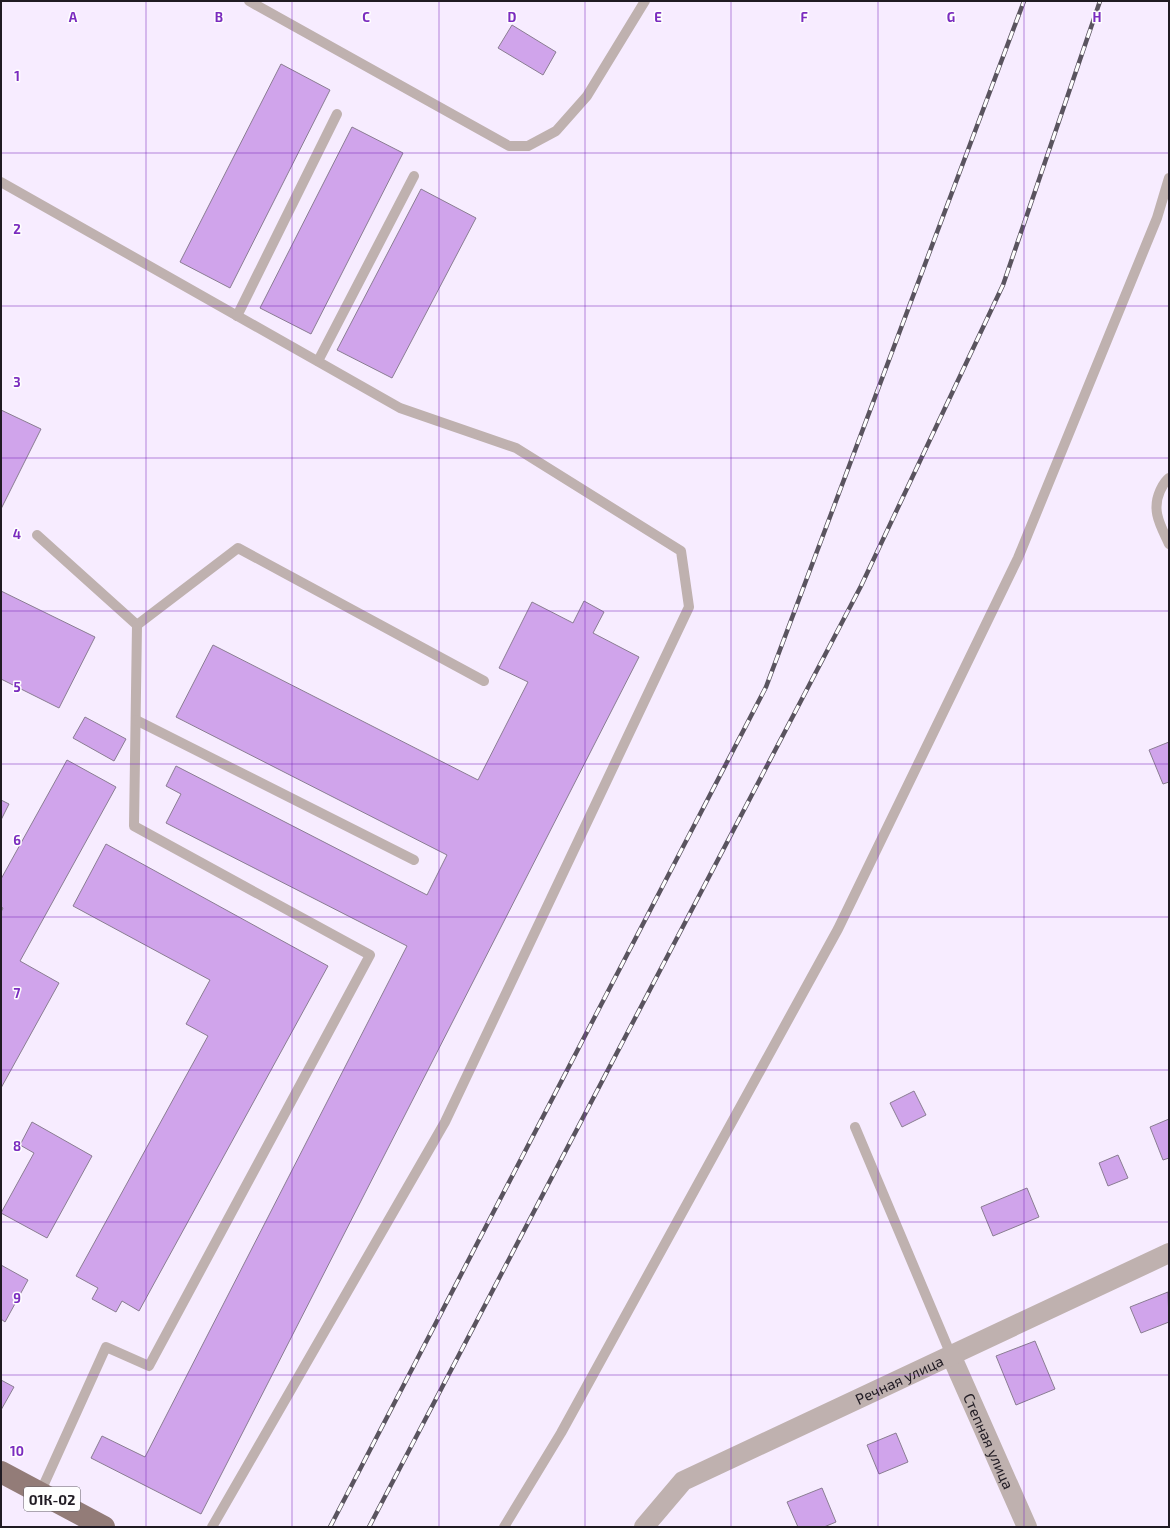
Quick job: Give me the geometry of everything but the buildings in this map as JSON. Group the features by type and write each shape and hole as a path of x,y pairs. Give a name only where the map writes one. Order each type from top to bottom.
{"main road":[{"name":"01К-02","path":"1,1472 104,1527"}],"street":[{"name":"Речная улица","path":"644,1527 683,1481 1169,1253"},
{"name":"Степная улица","path":"951,1354 1027,1527"}],"lane":[{"path":"249,1 509,146 528,146 556,131 587,96 644,1"},
{"path":"237,316 336,114"},
{"path":"318,361 414,176"},
{"path":"504,1527 560,1433 838,929 1018,558 1157,218 1169,178"},
{"path":"1,182 400,408 516,448 681,551 689,607 445,1122 212,1527"},
{"path":"1169,478 1165,481 1157,498 1156,513 1169,544"},
{"path":"36,535 137,625 134,826 370,955 149,1366 106,1347 40,1493"},
{"path":"137,625 238,548 484,681"},
{"path":"136,720 414,860"},
{"path":"855,1127 951,1354"}],"railway":[{"path":"330,1527 766,687 1024,1"},
{"path":"369,1527 861,586 1003,285 1100,1"}]}
